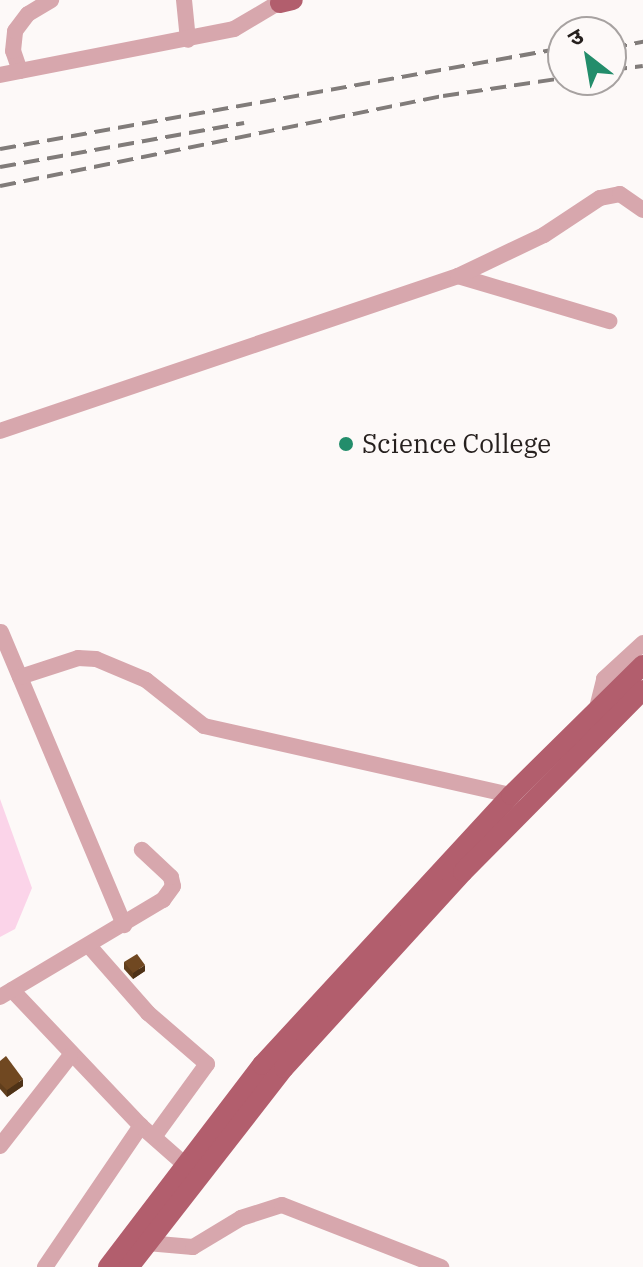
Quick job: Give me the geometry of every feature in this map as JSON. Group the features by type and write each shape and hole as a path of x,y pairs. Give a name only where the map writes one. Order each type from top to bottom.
{"main road":[{"path":"108,1267 183,1163 262,1065 511,795 597,708 630,683 643,665"},
{"path":"129,1267 284,1068 373,969 642,692"}],"street":[{"path":"13,51 18,23 51,0"},
{"path":"184,0 188,40"},
{"path":"0,75 234,29 285,1"},
{"path":"0,35 13,51 20,71"},
{"path":"0,431 458,276 533,241 600,198 620,194 643,210"},
{"path":"458,276 609,321"},
{"path":"1,632 124,925"},
{"path":"597,708 604,679 643,643"},
{"path":"20,677 78,658 96,659 146,680 204,726 511,795"},
{"path":"142,850 164,866 173,886 163,900 90,947 6,994 183,1163"},
{"path":"45,1267 148,1132 207,1064 148,1013 90,947"},
{"path":"0,1146 70,1056"},
{"path":"147,1243 193,1247 241,1218 282,1205 441,1267"}],"shaded area":[{"path":"0,799 32,888 15,929 0,937"}],"building":[{"path":"137,954 145,965 133,973 124,962"},
{"path":"6,1056 23,1079 7,1090 0,1083 0,1061"}],"railway":[{"path":"627,45 643,42"},
{"path":"0,149 547,51"},
{"path":"627,68 643,66"},
{"path":"0,186 443,96 547,80"},
{"path":"0,167 244,123"}],"place":[{"name":"Science College","path":"346,444"}]}
